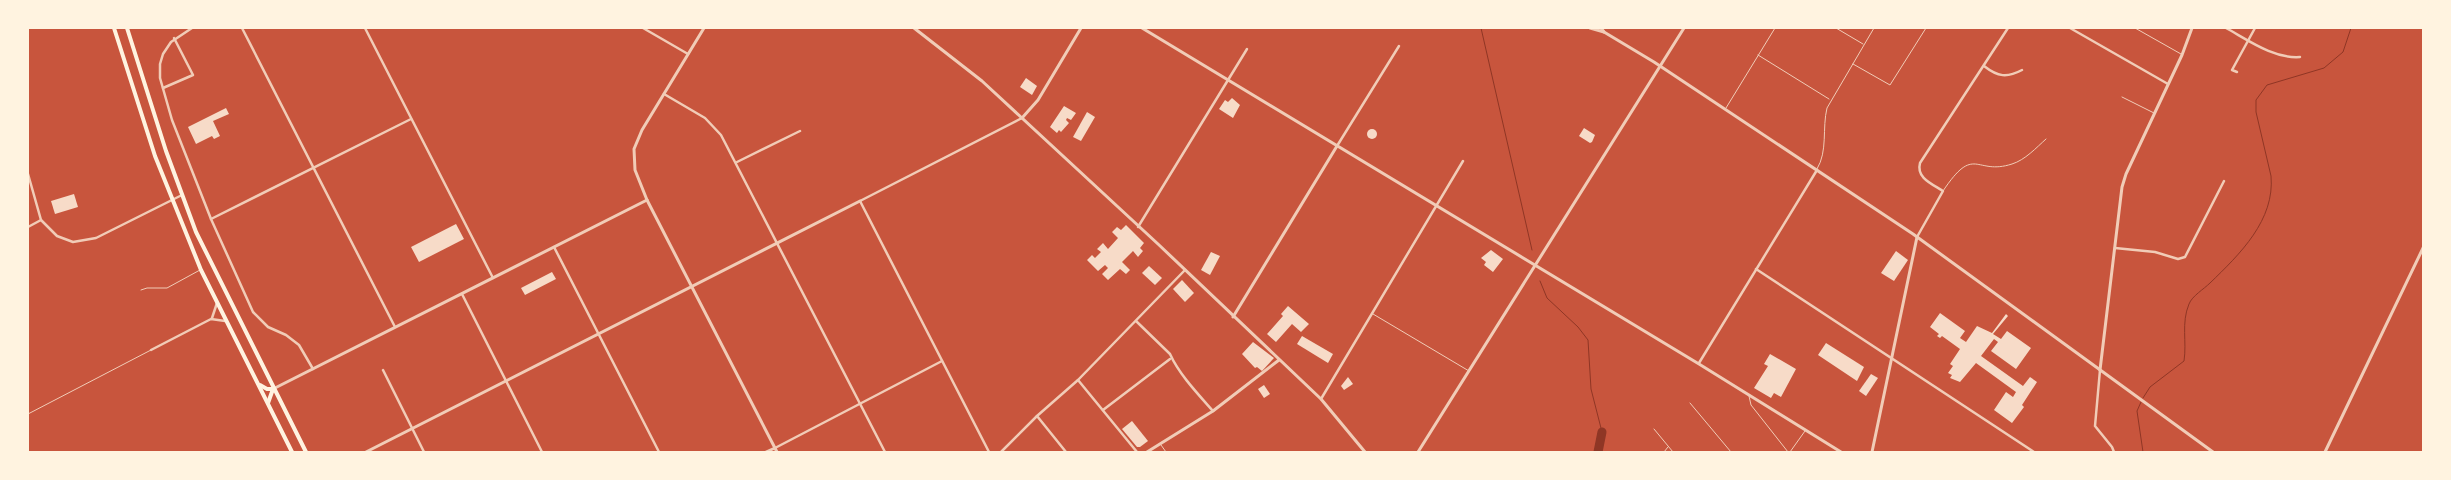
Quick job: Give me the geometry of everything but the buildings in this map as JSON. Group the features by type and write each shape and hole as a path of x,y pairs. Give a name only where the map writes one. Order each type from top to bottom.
{"highway":[{"path":"114,28 172,200 201,270 292,452"},
{"path":"127,28 182,196 214,269 273,390 306,452"},
{"path":"257,382 264,388 273,390"},
{"path":"269,406 268,399 273,390"}],"street":[{"path":"192,28 174,38 165,50 160,64 163,88 176,128 211,219 253,312 268,327 286,335 299,345 313,369"},
{"path":"242,28 396,328"},
{"path":"364,28 493,278"},
{"path":"643,28 688,54"},
{"path":"704,28 642,130 634,153 637,178 777,452"},
{"path":"914,28 977,76 1186,270 1233,317 1321,398 1365,452"},
{"path":"366,452 505,383 1022,118 1038,100 1081,28"},
{"path":"1142,28 1699,364 1841,452"},
{"path":"1590,28 1604,32 1660,66 1917,238 2213,452"},
{"path":"1601,28 1604,32"},
{"path":"1418,452 1684,28"},
{"path":"1872,452 1917,238 1943,191 1921,176 1919,166 2008,28"},
{"path":"2070,28 2168,84"},
{"path":"2078,33 2081,28"},
{"path":"2114,452 2094,426 2122,187 2126,174 2182,55 2192,28"},
{"path":"2226,28 2247,40 2283,56 2300,57"},
{"path":"2237,72 2232,70 2255,28"},
{"path":"163,88 193,75 174,38"},
{"path":"1233,317 1398,46"},
{"path":"1138,227 1247,49"},
{"path":"1984,66 2002,76 2009,76 2022,70"},
{"path":"664,94 705,118 722,135 885,452"},
{"path":"211,219 411,119"},
{"path":"737,162 800,131"},
{"path":"1321,398 1463,161"},
{"path":"1699,364 1816,170"},
{"path":"28,174 41,220 57,236 73,242 83,242 96,238 182,196"},
{"path":"2115,248 2155,252 2178,259 2185,258 2224,181"},
{"path":"273,390 647,200"},
{"path":"860,201 989,452"},
{"path":"28,227 41,220"},
{"path":"2325,452 2424,246"},
{"path":"554,247 659,452"},
{"path":"1756,269 2034,452"},
{"path":"1001,452 1037,416 1078,380 1186,270"},
{"path":"462,294 505,383 542,452"},
{"path":"151,350 211,319 215,316 217,303"},
{"path":"211,319 226,321"},
{"path":"1136,320 1170,354 1170,359 1213,411"},
{"path":"1103,410 1170,359"},
{"path":"1147,452 1213,411 1279,360"},
{"path":"766,452 942,361"},
{"path":"383,370 424,452"},
{"path":"1078,380 1137,452"},
{"path":"1037,416 1066,452"}],"lane":[{"path":"1725,109 1775,28"},
{"path":"1836,28 1864,44"},
{"path":"1816,170 1823,157 1824,119 1830,100 1874,28"},
{"path":"1853,64 1890,84 1926,28"},
{"path":"2135,28 2182,55"},
{"path":"1758,55 1830,100"},
{"path":"2122,97 2155,113"},
{"path":"1943,191 1956,172 1963,166 1977,163 1998,166 2013,164 2046,139"},
{"path":"141,290 147,288 167,288 201,270"},
{"path":"1372,314 1469,372"},
{"path":"28,414 151,350"},
{"path":"1749,395 1751,404 1789,452 1806,430"},
{"path":"1690,403 1731,452"},
{"path":"1654,429 1673,452"},
{"path":"1161,445 1166,452"},
{"path":"1664,452 1668,446"}],"waterway":[{"path":"1481,28 1532,250"},
{"path":"2143,398 2150,387 2184,361 2185,318 2191,301 2244,248 2261,222 2267,207 2271,192 2271,176 2256,112 2256,100 2267,85 2324,68 2343,52 2351,28"},
{"path":"1540,281 1547,298 1578,327 1588,340 1591,389 1602,432"},
{"path":"2141,402 2137,411 2143,452"},
{"path":"1598,452 1602,432"}]}
